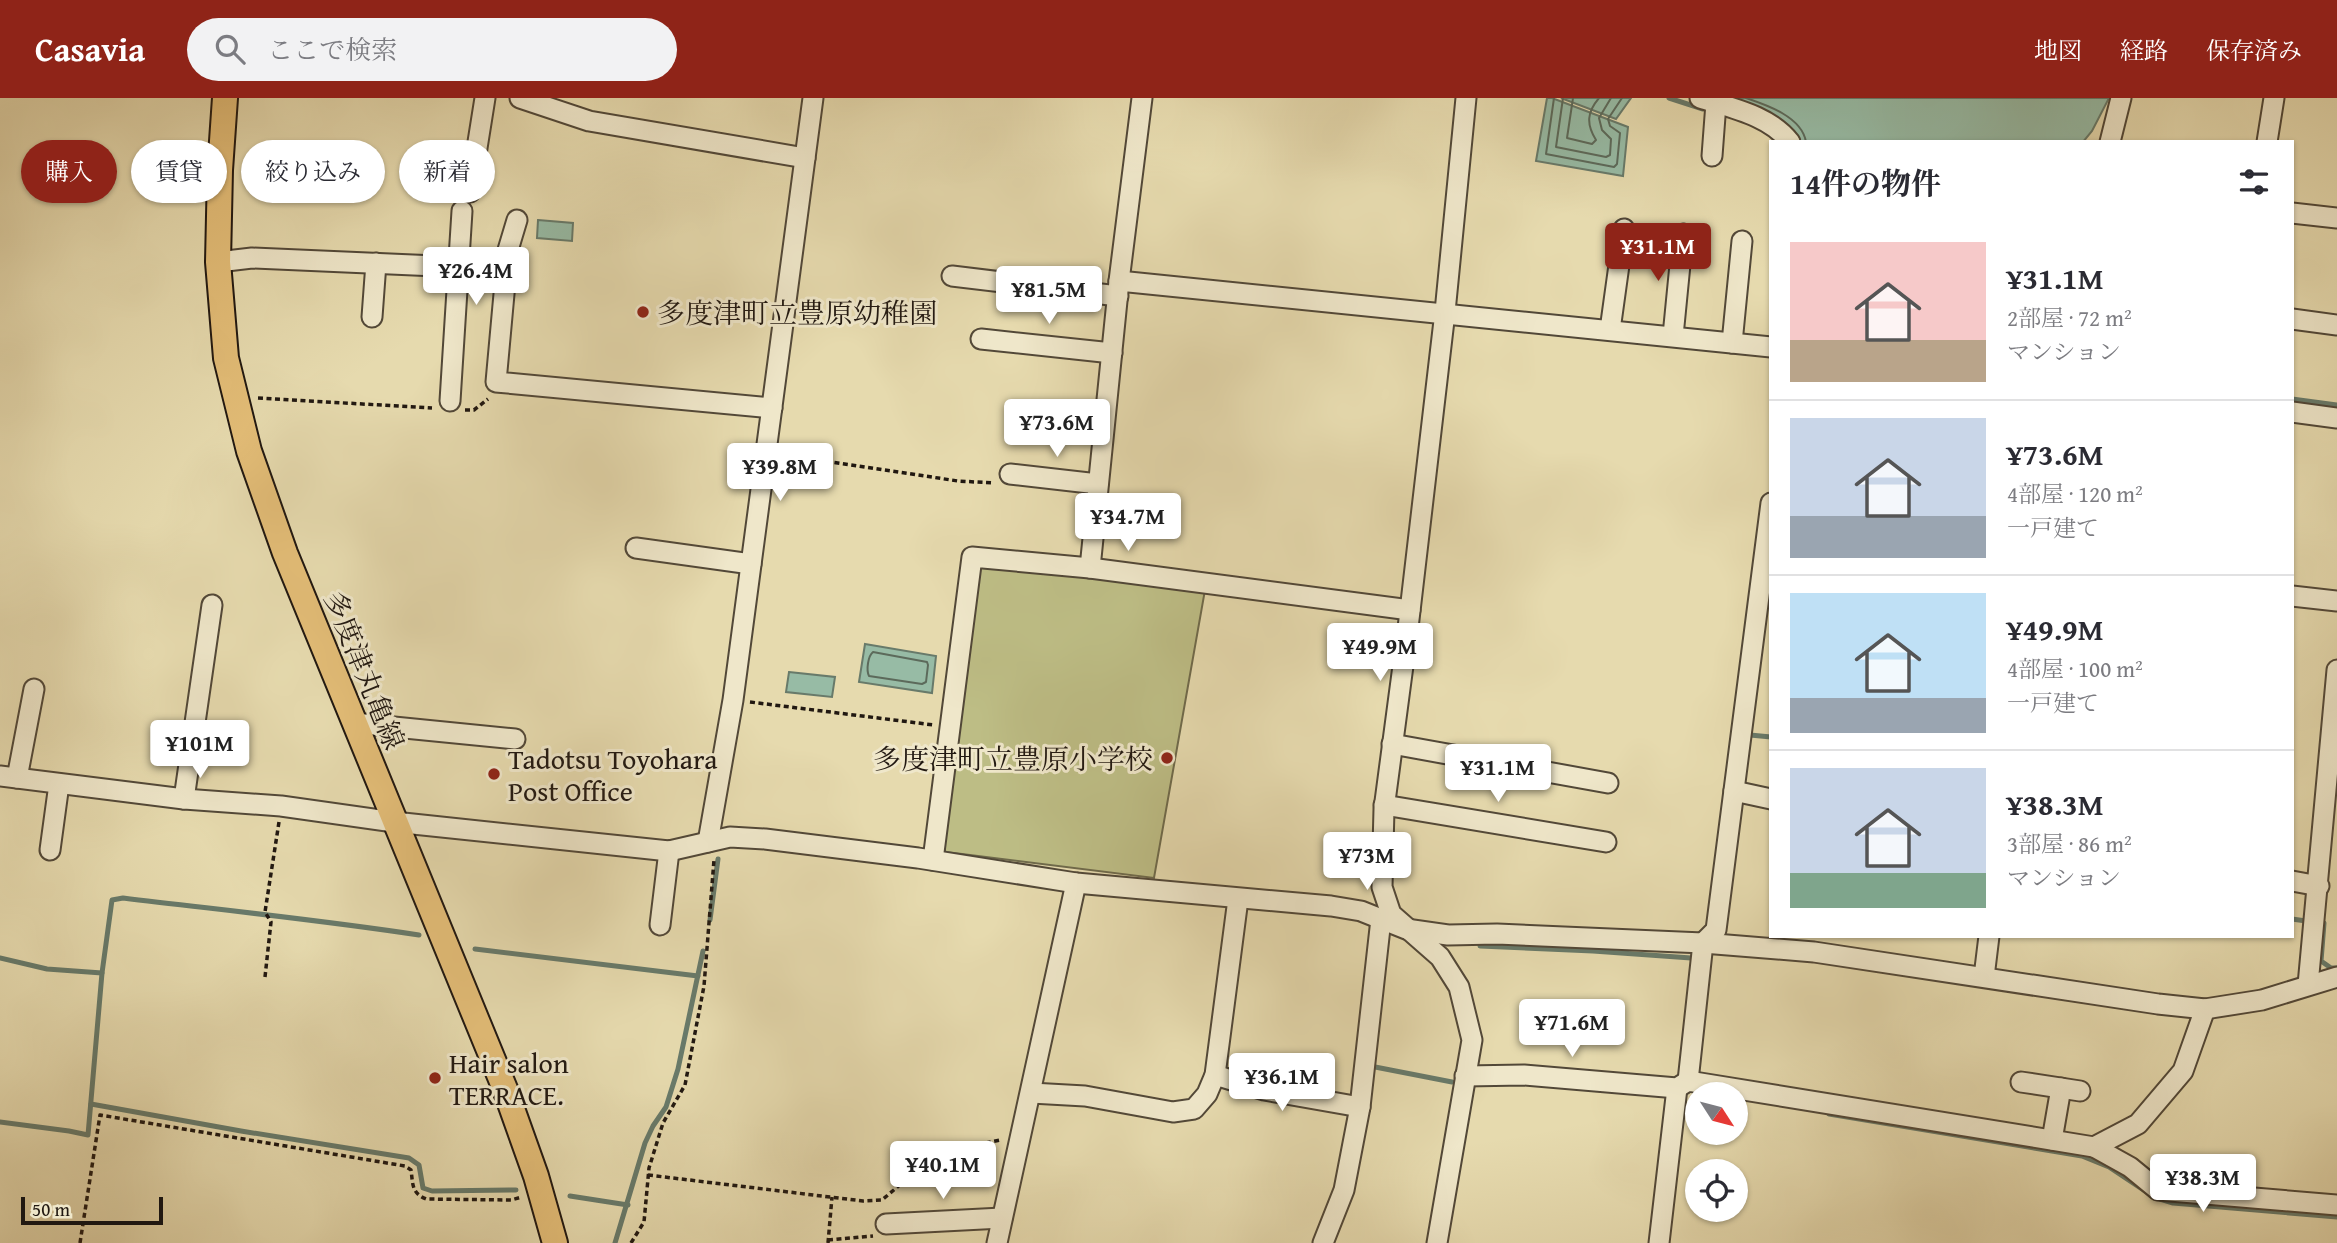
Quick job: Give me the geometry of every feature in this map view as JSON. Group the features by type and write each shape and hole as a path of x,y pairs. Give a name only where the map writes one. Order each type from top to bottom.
{"main road":[{"name":"多度津丸亀線","path":"225,98 218,262 226,359 249,452 285,553 506,1089 555,1243"}],"street":[{"path":"478,140 485,98"},
{"path":"520,98 589,121 804,158"},
{"path":"712,841 767,452 813,98"},
{"path":"1090,568 1118,288 1142,98"},
{"path":"1437,1243 1472,1040 1459,987 1440,957 1391,915 1382,887 1384,805 1445,312 1466,98"},
{"path":"2110,140 2121,98"},
{"path":"2267,140 2274,98"},
{"path":"1712,156 1708,101 1754,115 1770,123 1788,140"},
{"path":"448,406 462,211"},
{"path":"2294,213 2337,218"},
{"path":"517,220 508,250 496,382 772,408"},
{"path":"1610,330 1624,229"},
{"path":"1673,336 1683,234"},
{"path":"1732,343 1742,241"},
{"path":"218,262 253,258 459,267"},
{"path":"372,317 376,263"},
{"path":"952,276 1445,312 1769,347"},
{"path":"2294,318 2337,324"},
{"path":"981,339 1112,353"},
{"path":"2294,412 2337,418"},
{"path":"1010,474 1098,484"},
{"path":"1659,1243 1703,943 1716,930 1740,792 1769,523"},
{"path":"636,548 751,564"},
{"path":"933,860 972,557 1090,568 1410,610"},
{"path":"2294,596 2337,601"},
{"path":"184,799 212,605"},
{"path":"2308,985 2337,670"},
{"path":"34,689 9,777 184,799 281,806 394,822 669,851 730,837 765,839 933,860 1076,883 1331,906 1361,911 1406,929 1448,935 1497,934 1703,943 1814,952 2205,1009 2262,1000 2337,977"},
{"path":"354,723 515,739"},
{"path":"1392,744 1608,783"},
{"path":"50,850 59,784"},
{"path":"1740,792 1769,799"},
{"path":"1384,805 1606,842"},
{"path":"660,925 669,851"},
{"path":"2294,881 2319,886"},
{"path":"997,1243 1076,883"},
{"path":"1031,1093 1085,1096 1173,1112 1194,1109 1207,1094 1215,1075 1238,899"},
{"path":"1323,1243 1344,1190 1360,1107 1381,919"},
{"path":"1984,977 1989,938"},
{"path":"2094,1147 2138,1124 2183,1071 2205,1009"},
{"path":"1215,1075 1264,1090 1360,1107"},
{"path":"1465,1076 1524,1075 1682,1084 2094,1147 2130,1167 2158,1190 2337,1205"},
{"path":"2021,1082 2071,1089 2052,1140"},
{"path":"898,1231 1002,1218"}],"path":[{"path":"235,396 448,406 474,410 488,400 496,382"},
{"path":"767,452 958,481 1007,484 1010,474"},
{"path":"733,700 950,727"},
{"path":"265,977 271,922 265,912 281,806"},
{"path":"631,1243 644,1222 649,1168 663,1123 685,1085 704,986 712,841"},
{"path":"79,1243 100,1115 405,1166 411,1170 414,1190 418,1196 426,1199 511,1200 523,1196 542,1196"},
{"path":"648,1175 832,1197 882,1200 921,1167 946,1151 996,1140 1020,1140"},
{"path":"832,1197 828,1242 898,1231"}],"shaded area":[{"path":"980,566 1205,590 1154,878 946,852 941,847"}],"water":[{"path":"1547,98 1628,127 1623,176 1536,161"},
{"path":"1561,98 1631,98 1616,119"},
{"path":"1723,98 2109,98 2085,140 1800,140 1795,134"},
{"path":"538,220 573,223 572,241 537,238"},
{"path":"865,644 936,656 932,693 859,682"},
{"path":"789,672 835,677 832,697 786,692"}],"waterway":[{"path":"1669,98 1703,109"},
{"path":"2294,399 2337,405"},
{"path":"1750,735 1769,737"},
{"path":"710,920 718,859"},
{"path":"0,1122 88,1135 102,973 112,900 123,898 419,935"},
{"path":"2294,919 2306,921"},
{"path":"2324,923 2321,961 2331,968 2337,968"},
{"path":"1480,946 1691,958"},
{"path":"475,949 698,976"},
{"path":"615,1243 645,1143 666,1107 678,1069 703,951"},
{"path":"0,958 47,969 102,973"},
{"path":"1370,1066 1452,1082"},
{"path":"91,1104 409,1158 419,1165 423,1188 432,1191 516,1190"},
{"path":"1829,1114 2082,1156 2109,1167 2151,1195"},
{"path":"570,1196 628,1205"},
{"path":"2160,1199 2173,1203 2337,1217"}],"place":[{"name":"多度津町立豊原幼稚園","path":"643,312"},
{"name":"多度津町立豊原小学校","path":"1167,758"},
{"name":"Tadotsu Toyohara Post Office","path":"494,774"},
{"name":"Hair salon TERRACE.","path":"435,1078"}]}
